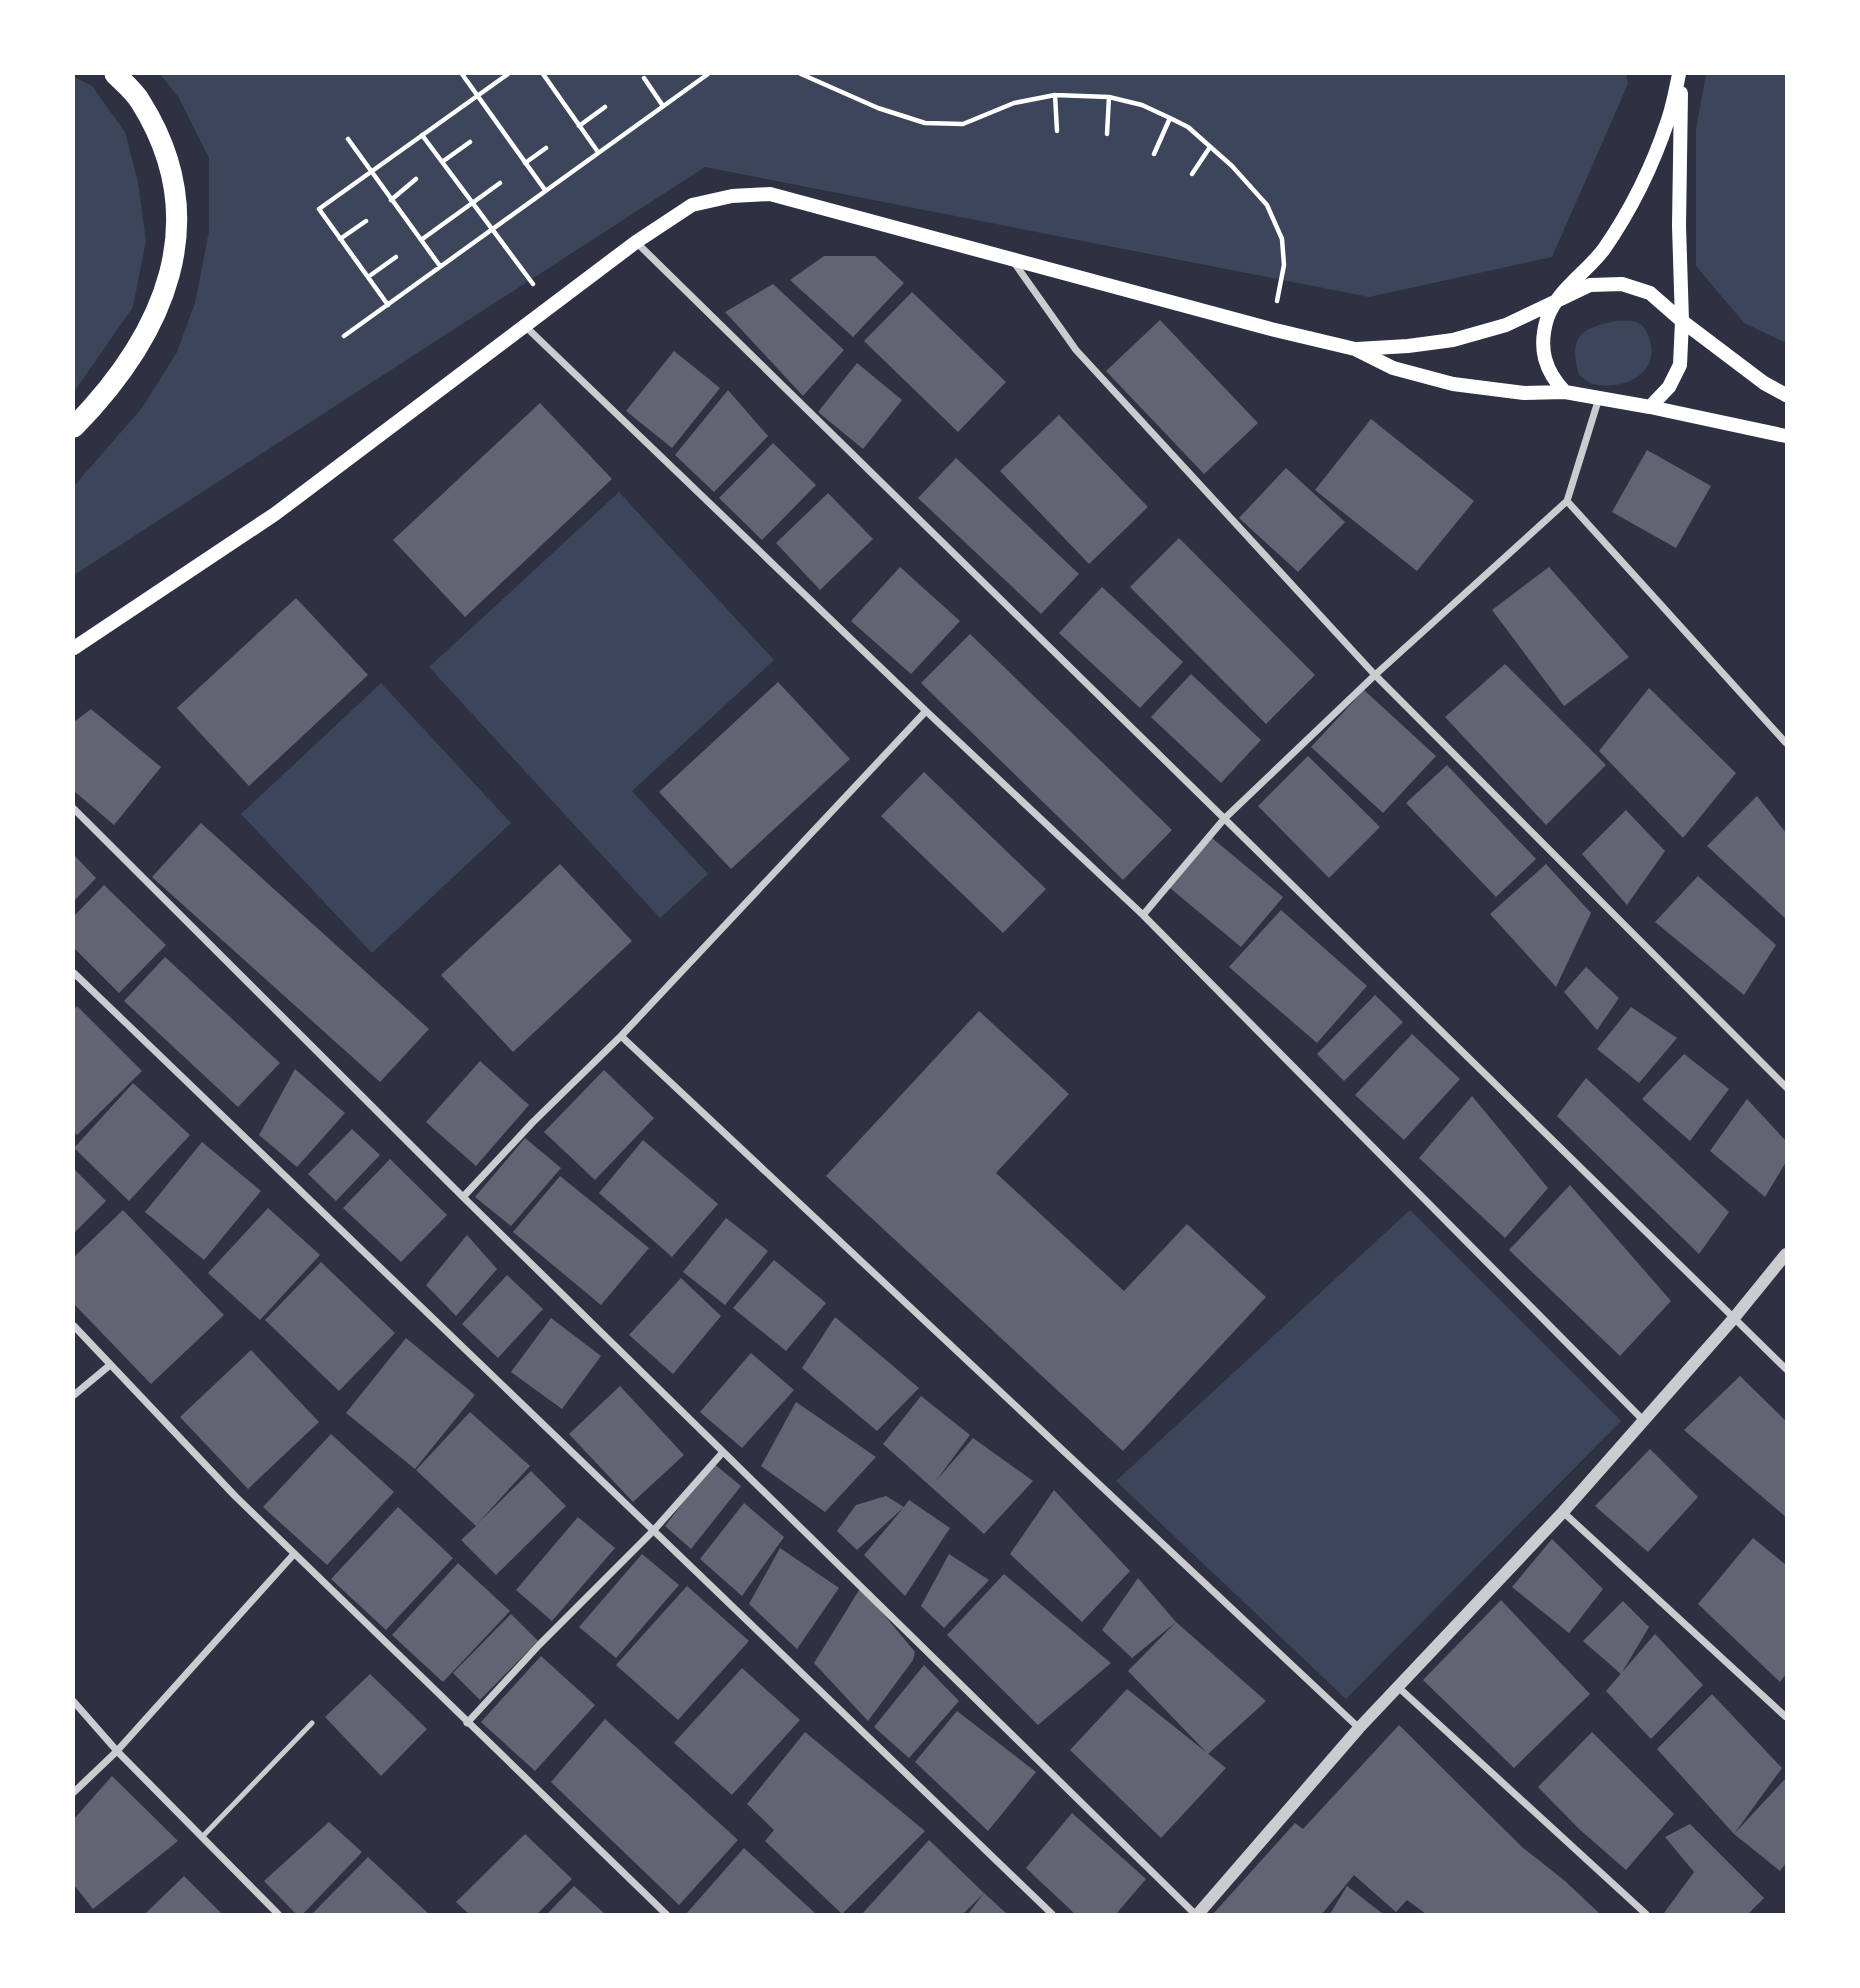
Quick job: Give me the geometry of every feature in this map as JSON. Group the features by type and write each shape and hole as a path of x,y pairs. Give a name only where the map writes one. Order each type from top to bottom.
{"highway":[{"path":"74,427 91,410 142,342 169,283 177,244 176,196 165,148 139,99 115,74"}],"main road":[{"path":"1565,393 1552,378 1544,362 1547,319 1557,301 1603,250 1635,197 1669,119 1681,74"},
{"path":"1650,407 1669,387 1680,365 1681,74"},
{"path":"74,648 275,514 636,242 692,205 732,196 770,194 1271,329 1355,349 1393,368 1453,384 1524,393 1565,393 1599,398 1787,436"},
{"path":"1355,349 1454,340 1506,326 1590,285 1622,284 1650,293 1682,321 1764,383 1787,395"}],"street":[{"path":"636,242 1787,1369"},
{"path":"1011,258 1076,350 1375,675 1787,1087"},
{"path":"526,326 926,711 1143,915 1644,1421"},
{"path":"1143,915 1224,819 1375,675 1567,500 1599,398"},
{"path":"1567,500 1787,743"},
{"path":"463,1197 533,1122 621,1036 926,711"},
{"path":"74,808 463,1197 1197,1914 1359,1728 1644,1421 1787,1254"},
{"path":"74,973 1052,1914"},
{"path":"621,1036 1359,1728"},
{"path":"74,1326 235,1496 666,1914"},
{"path":"74,1395 110,1365"},
{"path":"467,1723 654,1530 723,1452"},
{"path":"1563,1511 1787,1717"},
{"path":"74,1792 117,1751 294,1554"},
{"path":"1398,1686 1646,1914"},
{"path":"74,1702 117,1751 278,1914"}],"lane":[{"path":"202,1837 312,1723"}],"path":[{"path":"463,74 545,190"},
{"path":"388,305 319,209 476,94 508,74"},
{"path":"543,74 598,152"},
{"path":"344,336 708,74"},
{"path":"801,74 878,108 925,123 963,124 1014,103 1055,95 1109,97 1142,105 1188,127 1232,166 1267,205 1282,239 1283,265 1271,329"},
{"path":"643,78 663,106"},
{"path":"1055,95 1057,131"},
{"path":"1107,134 1109,97"},
{"path":"579,126 605,107"},
{"path":"1154,155 1170,118"},
{"path":"422,135 550,307"},
{"path":"348,139 440,267"},
{"path":"442,162 470,142"},
{"path":"1192,174 1210,147"},
{"path":"525,163 546,148"},
{"path":"391,200 416,179"},
{"path":"421,240 500,183"},
{"path":"340,239 366,221"},
{"path":"369,278 396,257"}],"shaded area":[{"path":"160,74 1626,74 1628,84 1552,257 1369,297 705,167 74,575 74,486 142,408 177,352 195,303 209,231 209,158 179,98"},
{"path":"1706,74 1786,74 1786,343 1744,323 1696,266 1696,129"},
{"path":"74,77 92,86 125,132 138,182 146,241 133,307 74,392"},
{"path":"1616,321 1636,322 1644,328 1652,353 1649,363 1636,378 1626,382 1604,386 1591,383 1579,375 1576,343 1580,336 1593,327"},
{"path":"619,492 774,660 632,791 708,874 660,918 429,667"},
{"path":"381,683 511,823 372,953 241,814"},
{"path":"1410,1210 1621,1421 1346,1699 1116,1481"}],"building":[{"path":"824,256 875,256 904,283 853,337 790,280"},
{"path":"773,284 844,350 803,396 725,312"},
{"path":"912,292 1006,382 958,432 864,341"},
{"path":"1160,320 1258,423 1204,474 1106,371"},
{"path":"674,351 720,388 672,448 626,411"},
{"path":"857,363 902,400 863,449 818,412"},
{"path":"728,390 768,436 714,492 675,455"},
{"path":"540,403 612,479 465,617 393,540"},
{"path":"1059,415 1148,507 1089,564 1000,471"},
{"path":"1371,419 1474,501 1417,571 1315,490"},
{"path":"773,443 816,485 762,540 719,498"},
{"path":"1647,450 1711,486 1676,548 1612,512"},
{"path":"956,458 1079,574 1041,614 918,498"},
{"path":"1286,468 1345,522 1298,572 1239,518"},
{"path":"828,493 873,539 820,590 776,543"},
{"path":"1179,538 1315,675 1266,724 1130,587"},
{"path":"900,567 960,621 911,674 851,621"},
{"path":"1549,567 1629,657 1564,706 1492,610"},
{"path":"1102,587 1183,662 1140,708 1059,633"},
{"path":"296,598 368,675 249,786 177,708"},
{"path":"970,634 1172,830 1123,880 921,683"},
{"path":"1505,664 1606,765 1546,825 1445,717"},
{"path":"1191,674 1261,740 1221,783 1151,717"},
{"path":"778,682 850,759 731,869 659,792"},
{"path":"1649,688 1736,773 1683,838 1599,751"},
{"path":"1364,690 1436,756 1383,813 1311,747"},
{"path":"91,709 161,767 114,825 74,791 74,722"},
{"path":"1308,756 1380,827 1329,878 1258,806"},
{"path":"1447,765 1536,859 1496,897 1406,803"},
{"path":"924,772 1046,889 1003,933 881,816"},
{"path":"1757,796 1786,833 1786,919 1707,846"},
{"path":"1626,810 1665,851 1627,905 1582,854"},
{"path":"201,823 429,1029 380,1082 152,877"},
{"path":"1212,838 1283,897 1241,947 1170,888"},
{"path":"74,855 96,878 74,901"},
{"path":"560,864 632,941 513,1052 441,975"},
{"path":"1546,864 1591,913 1556,987 1490,914"},
{"path":"1698,876 1776,945 1744,995 1655,922"},
{"path":"104,885 166,945 119,993 74,948 74,916"},
{"path":"1281,910 1367,986 1317,1043 1229,967"},
{"path":"165,957 280,1063 238,1107 124,1001"},
{"path":"1586,967 1619,998 1597,1030 1564,992"},
{"path":"1375,995 1403,1022 1344,1081 1317,1054"},
{"path":"77,1006 142,1071 77,1135 74,1132 74,1010"},
{"path":"1631,1007 1677,1038 1639,1083 1597,1049"},
{"path":"979,1011 1069,1094 996,1173 1124,1291 1187,1224 1266,1297 1123,1451 826,1176"},
{"path":"1412,1034 1460,1079 1404,1140 1355,1095"},
{"path":"1684,1054 1729,1089 1690,1141 1642,1099"},
{"path":"480,1061 529,1105 476,1166 426,1122"},
{"path":"295,1069 345,1113 297,1167 259,1135"},
{"path":"604,1070 654,1118 595,1180 544,1132"},
{"path":"1586,1078 1729,1212 1699,1254 1557,1116"},
{"path":"133,1083 190,1135 129,1201 74,1148"},
{"path":"1472,1096 1548,1188 1505,1238 1419,1158"},
{"path":"1747,1099 1786,1141 1786,1162 1765,1197 1710,1151"},
{"path":"352,1129 380,1155 336,1201 308,1174"},
{"path":"525,1138 561,1168 511,1226 475,1197"},
{"path":"643,1140 718,1204 672,1257 599,1193"},
{"path":"202,1142 261,1191 204,1260 145,1212"},
{"path":"390,1159 447,1215 401,1262 343,1208"},
{"path":"74,1169 106,1201 74,1233"},
{"path":"560,1176 649,1248 601,1305 513,1232"},
{"path":"1570,1185 1671,1301 1620,1356 1509,1250"},
{"path":"268,1208 320,1255 260,1320 208,1273"},
{"path":"123,1210 224,1315 151,1384 74,1304 74,1257"},
{"path":"726,1218 768,1251 725,1305 683,1272"},
{"path":"467,1235 497,1269 456,1316 426,1285"},
{"path":"774,1260 826,1303 786,1351 733,1308"},
{"path":"321,1262 395,1333 339,1391 265,1320"},
{"path":"507,1275 543,1309 498,1358 462,1324"},
{"path":"681,1278 721,1316 673,1374 629,1335"},
{"path":"835,1317 919,1388 877,1431 802,1368"},
{"path":"551,1318 601,1356 562,1409 511,1372"},
{"path":"406,1338 475,1395 415,1469 346,1413"},
{"path":"251,1350 319,1422 248,1489 180,1417"},
{"path":"751,1353 794,1390 742,1448 700,1412"},
{"path":"1740,1376 1786,1421 1786,1517 1684,1430"},
{"path":"620,1386 684,1455 633,1502 569,1434"},
{"path":"921,1396 970,1435 935,1482 973,1438 1033,1481 984,1534 883,1444"},
{"path":"796,1402 876,1457 825,1512 761,1466"},
{"path":"470,1412 530,1466 478,1523 531,1471 566,1506 496,1575 461,1540 476,1526 416,1470"},
{"path":"331,1434 394,1492 327,1565 263,1507"},
{"path":"1650,1449 1698,1497 1648,1552 1595,1506"},
{"path":"713,1463 741,1486 691,1549 665,1526"},
{"path":"1054,1490 1130,1571 1082,1622 1010,1554"},
{"path":"886,1496 904,1507 857,1550 837,1531 856,1505"},
{"path":"909,1500 950,1528 905,1596 864,1555"},
{"path":"744,1503 784,1537 742,1596 700,1559"},
{"path":"398,1507 453,1558 386,1630 331,1579"},
{"path":"578,1517 615,1548 552,1621 516,1590"},
{"path":"1753,1538 1786,1565 1786,1674 1780,1682 1698,1604"},
{"path":"1552,1539 1603,1589 1569,1633 1512,1587"},
{"path":"780,1548 839,1588 797,1649 749,1604"},
{"path":"642,1554 679,1585 616,1658 579,1627"},
{"path":"949,1554 989,1580 944,1628 921,1606"},
{"path":"458,1563 510,1611 443,1682 392,1635"},
{"path":"1004,1574 1111,1663 1038,1725 947,1635"},
{"path":"1138,1578 1176,1622 1132,1658 1102,1630"},
{"path":"687,1586 749,1641 678,1720 616,1665"},
{"path":"861,1587 915,1652 913,1660 868,1721 814,1663"},
{"path":"1501,1600 1590,1694 1514,1768 1423,1680"},
{"path":"1623,1601 1649,1627 1621,1674 1583,1641"},
{"path":"511,1614 538,1641 480,1700 453,1673"},
{"path":"1176,1622 1266,1701 1208,1754 1128,1671"},
{"path":"1655,1634 1703,1685 1651,1739 1606,1691"},
{"path":"541,1656 595,1705 535,1771 481,1722"},
{"path":"924,1665 959,1701 909,1758 874,1727"},
{"path":"742,1668 800,1720 732,1795 674,1743"},
{"path":"370,1674 427,1729 381,1776 325,1717"},
{"path":"1127,1689 1226,1768 1161,1838 1070,1750"},
{"path":"1712,1694 1782,1768 1734,1834 1657,1749"},
{"path":"957,1711 1036,1772 988,1831 915,1762"},
{"path":"605,1719 738,1840 679,1905 551,1782"},
{"path":"1399,1725 1522,1847 1565,1881 1600,1914 1426,1914 1407,1900 1396,1912 1354,1875 1322,1914 1213,1914 1295,1823 1303,1829"},
{"path":"805,1732 925,1831 842,1914 765,1841 774,1830 747,1804"},
{"path":"1592,1732 1674,1814 1626,1870 1578,1828 1538,1787"},
{"path":"112,1776 178,1841 93,1909 74,1885 74,1819"},
{"path":"1786,1778 1786,1863 1780,1871 1734,1834"},
{"path":"1072,1813 1146,1879 1116,1914 1075,1914 1026,1868"},
{"path":"329,1822 362,1852 303,1914 296,1914 264,1881"},
{"path":"1690,1824 1764,1898 1748,1914 1664,1913 1694,1872 1665,1837"},
{"path":"525,1834 572,1879 537,1914 469,1914 456,1902"},
{"path":"929,1840 984,1893 963,1914 862,1914"},
{"path":"744,1848 816,1914 686,1914"},
{"path":"368,1857 429,1914 312,1914"},
{"path":"184,1876 222,1914 145,1914"},
{"path":"574,1886 605,1914 547,1914"},
{"path":"1347,1886 1383,1914 1330,1914"},
{"path":"984,1893 1007,1914 968,1914"}]}
